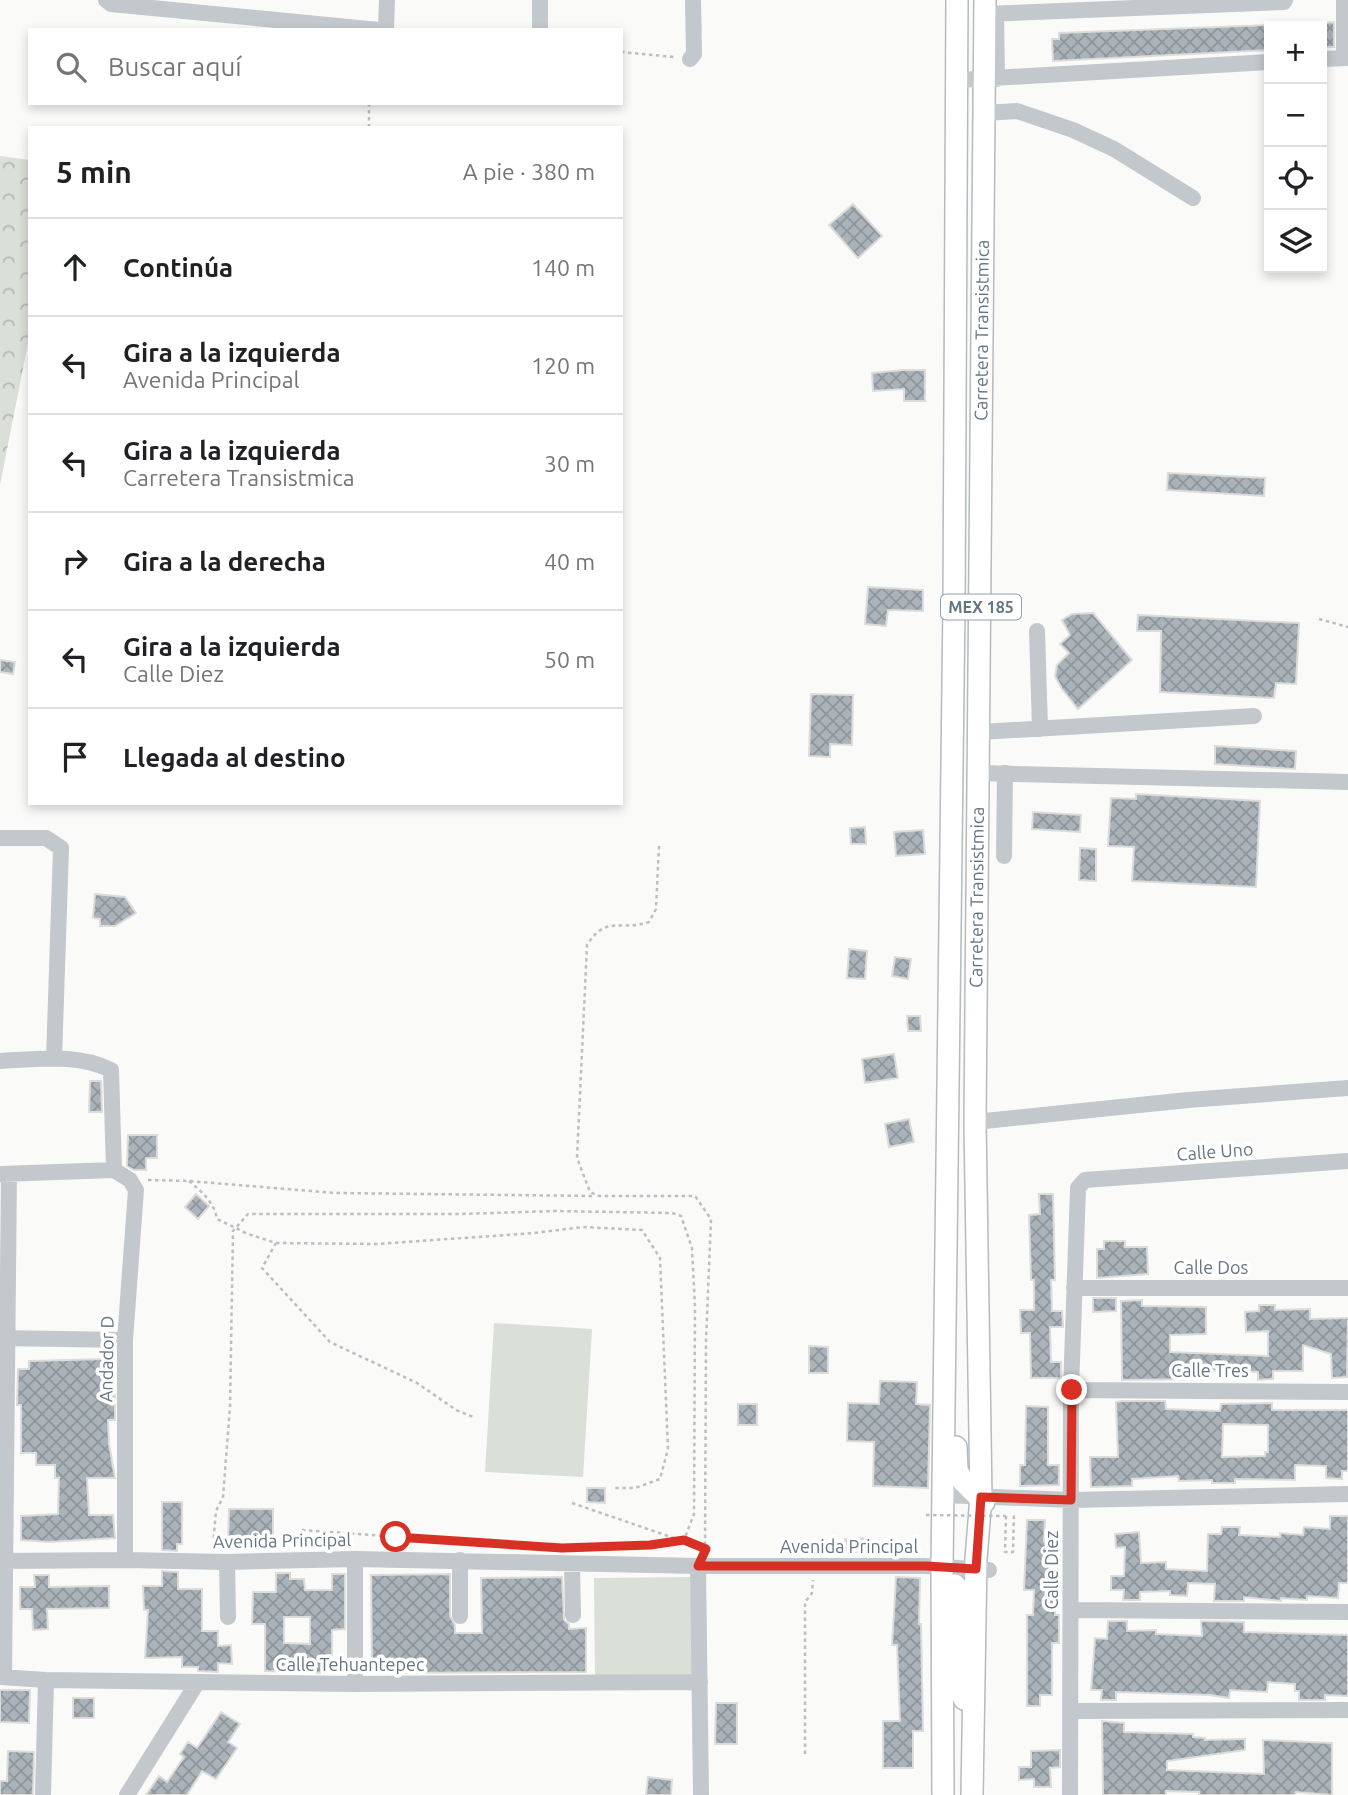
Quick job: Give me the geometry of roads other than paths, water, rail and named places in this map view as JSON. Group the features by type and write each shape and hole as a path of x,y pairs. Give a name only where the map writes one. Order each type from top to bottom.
{"main road":[{"name":"Carretera Transistmica","path":"943,1795 942,1567 957,0"},
{"path":"968,0 968,35 991,80"},
{"name":"Carretera Transistmica","path":"981,1497 975,1122 984,113 991,80 989,9"},
{"path":"946,1340 953,1359 957,1470 963,1481 981,1497 990,1514 983,1570 987,1693 974,1724 972,1795"},
{"path":"942,1567 955,1581 961,1690 974,1724"}],"street":[{"path":"106,0 111,4 245,8 367,28"},
{"path":"386,28 387,0"},
{"path":"540,0 540,28"},
{"path":"690,59 694,54 693,0"},
{"path":"989,9 1285,0"},
{"path":"1327,59 1346,58 1344,0"},
{"path":"958,80 1264,62"},
{"path":"984,113 1017,111 1073,130 1114,149 1194,198"},
{"path":"1037,631 1040,729"},
{"path":"980,732 1254,716"},
{"path":"978,772 1348,782"},
{"path":"1004,856 1005,773"},
{"path":"0,838 46,838 61,848 54,1059"},
{"path":"0,1061 54,1059 97,1062 111,1070 114,1170 5,1174 2,1677"},
{"path":"975,1122 1188,1100 1348,1088"},
{"name":"Calle Uno","path":"1084,1181 1348,1161"},
{"name":"Andador D","path":"114,1170 130,1180 136,1191 125,1340 125,1560"},
{"name":"Calle Diez","path":"1070,1795 1074,1287 1077,1188 1084,1181"},
{"name":"Calle Dos","path":"1074,1287 1348,1288"},
{"path":"4,1338 125,1340"},
{"name":"Calle Tres","path":"1072,1390 1348,1392"},
{"path":"943,1496 1071,1500 1348,1494"},
{"path":"355,1559 355,1684"},
{"name":"Avenida Principal","path":"2,1561 220,1562 355,1559 698,1566 942,1567 983,1570"},
{"path":"460,1560 460,1616"},
{"path":"220,1562 228,1617"},
{"path":"572,1564 573,1615"},
{"path":"698,1566 701,1795"},
{"path":"1071,1610 1348,1612"},
{"name":"Calle Tehuantepec","path":"2,1677 197,1683 701,1682"},
{"path":"43,1795 46,1680"},
{"path":"127,1795 197,1683"},
{"path":"1071,1710 1348,1710"}]}
